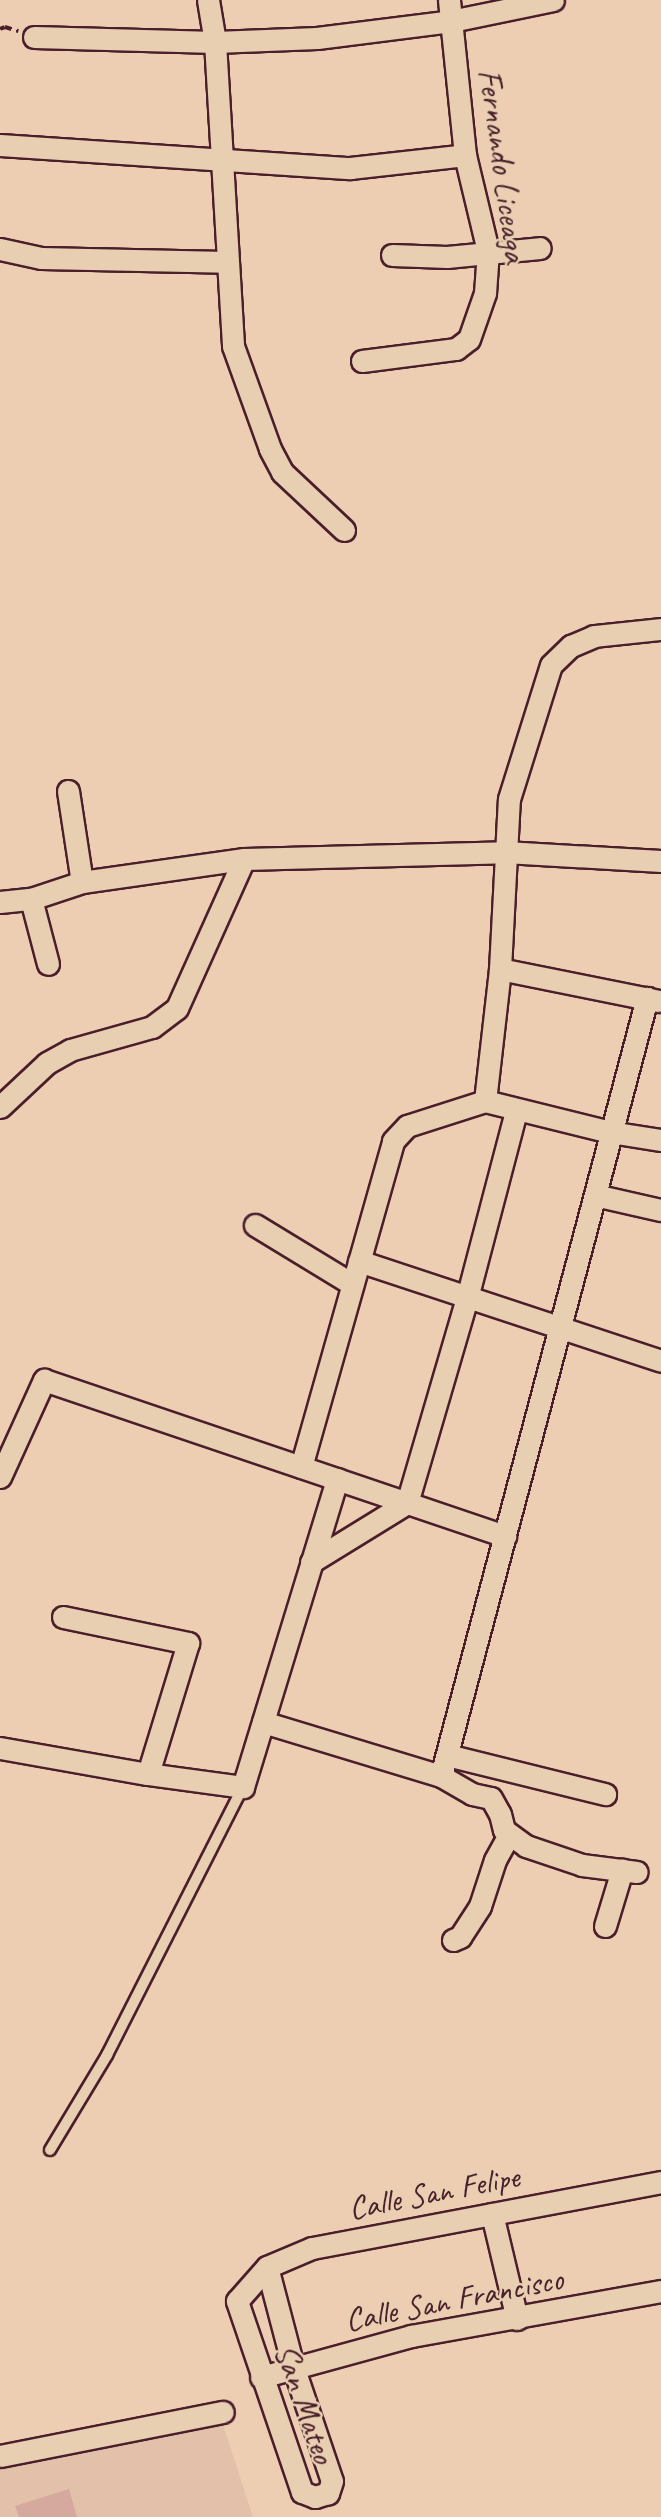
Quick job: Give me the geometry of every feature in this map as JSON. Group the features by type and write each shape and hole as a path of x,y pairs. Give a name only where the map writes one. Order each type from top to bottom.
{"street":[{"path":"208,0 215,41 233,346 270,449 282,472 344,530"},
{"path":"34,37 215,41 317,38 450,10 553,0"},
{"name":"Fernando Liceaga","path":"362,360 456,349 469,339 485,293 488,251 465,155 450,10"},
{"path":"0,145 350,168 465,155"},
{"path":"392,255 447,257 540,248"},
{"path":"0,249 41,258 226,262"},
{"path":"485,1101 500,969 509,799 551,665 571,646 594,636 661,629"},
{"path":"68,791 82,882"},
{"path":"0,902 31,899 82,882 244,859 505,852 661,861"},
{"path":"0,1107 47,1063 70,1050 152,1027 177,1008 244,859"},
{"path":"31,899 48,964"},
{"path":"441,1776 610,1132 654,1000 500,969"},
{"path":"301,1467 393,1141 407,1126 485,1101 516,1111 610,1132 661,1140"},
{"path":"312,1562 407,1503 467,1298 516,1111"},
{"path":"595,1195 661,1210"},
{"path":"255,1225 352,1284"},
{"path":"359,1261 661,1362"},
{"path":"0,1477 44,1380 505,1536"},
{"path":"0,1748 148,1774 243,1787 337,1479"},
{"path":"63,1617 188,1643 148,1774"},
{"path":"263,1723 441,1776 472,1794 491,1798 509,1835 526,1846 582,1865 629,1871 605,1926"},
{"path":"447,1755 605,1794"},
{"path":"453,1940 460,1937 480,1906 495,1860 509,1835"},
{"name":"Calle San Felipe","path":"237,2301 267,2267 312,2248 661,2182"},
{"path":"492,2214 517,2319"},
{"path":"267,2267 293,2366"},
{"name":"Calle San Francisco","path":"261,2377 293,2366 411,2336 661,2291"},
{"name":"San Mateo","path":"237,2301 302,2492 315,2497 328,2493 333,2485 293,2366"},
{"path":"0,2456 223,2412"}],"lane":[{"path":"50,2150 107,2055 243,1787"}],"shaded area":[{"path":"223,2425 253,2517 0,2517 0,2467"}],"building":[{"path":"69,2489 77,2517 19,2517 15,2506"}]}
